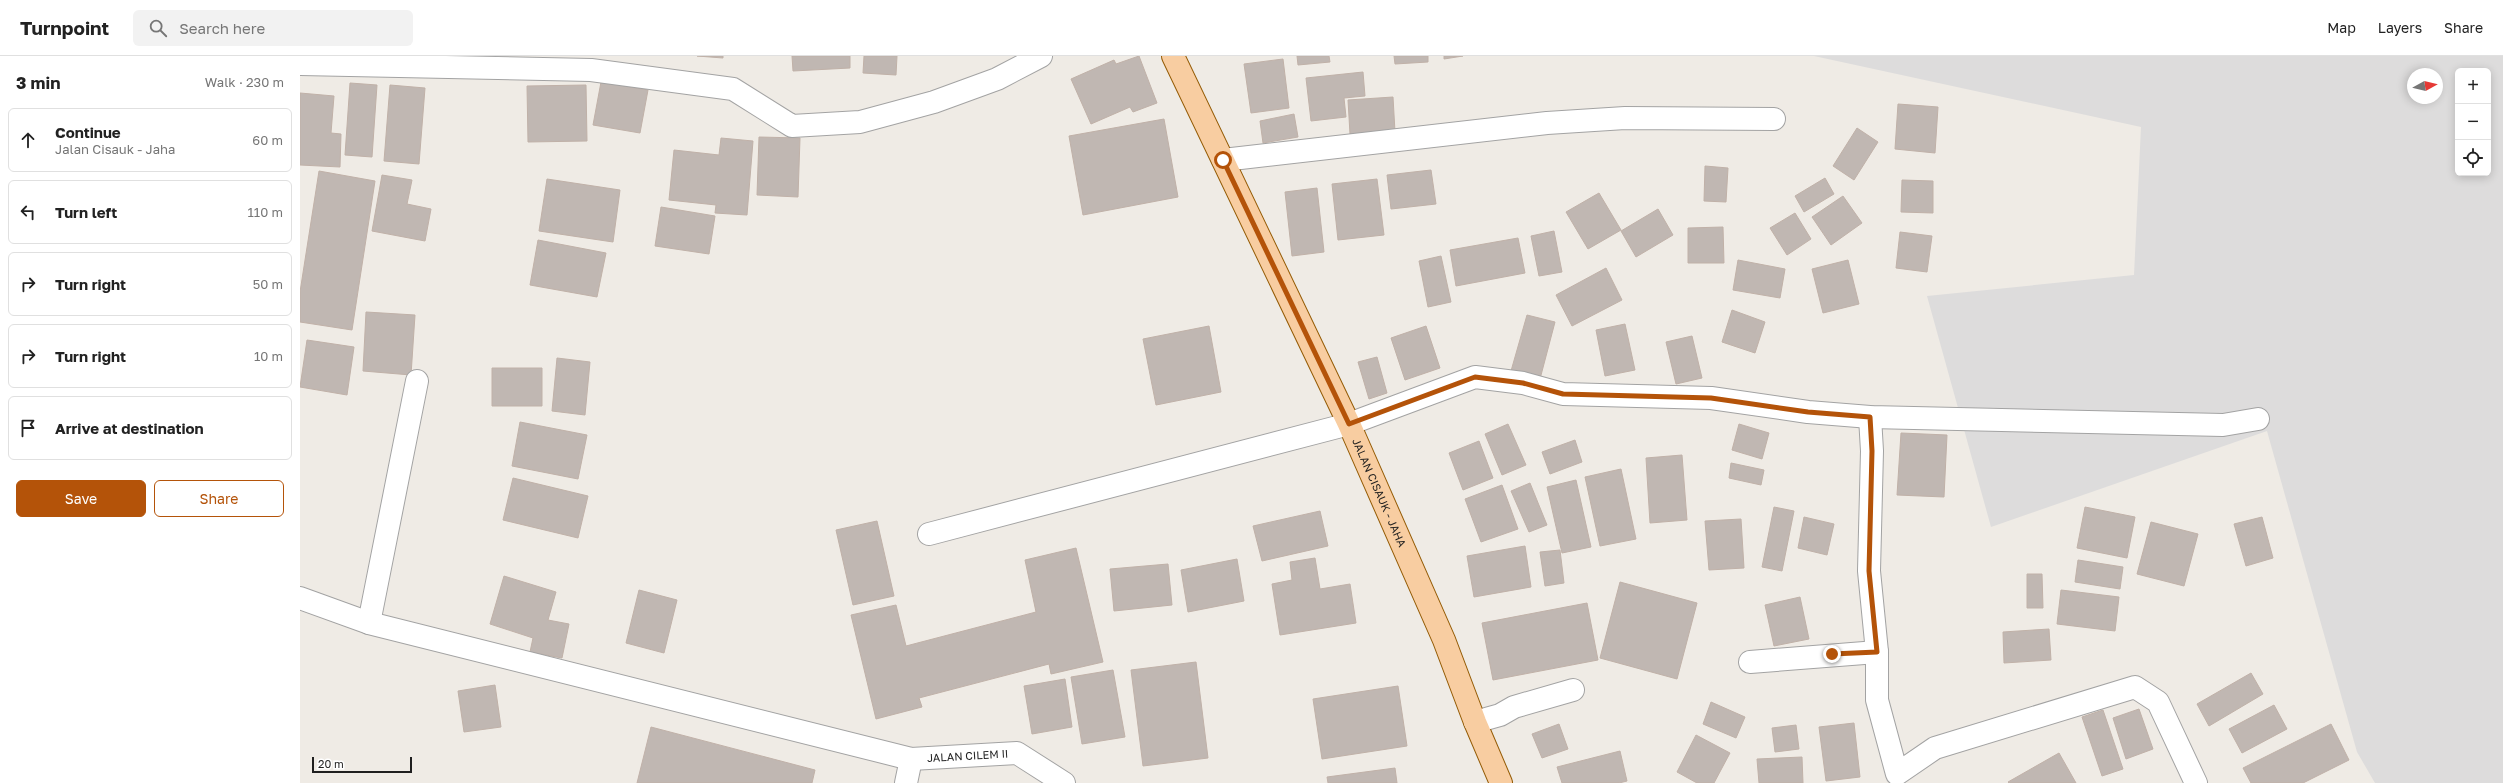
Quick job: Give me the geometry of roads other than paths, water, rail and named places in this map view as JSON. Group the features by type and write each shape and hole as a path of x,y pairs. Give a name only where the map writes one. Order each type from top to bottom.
{"main road":[{"name":"JALAN CISAUK - JAHA","path":"1173,56 1349,424 1444,640 1475,722 1501,783"}],"street":[{"path":"300,64 540,62 733,89 792,126 860,122 934,102 997,79 1041,56"},
{"path":"1223,160 1547,123 1625,118 1774,119"},
{"path":"929,534 1349,424 1475,377 1523,383 1563,394 1711,398 1808,412 1870,417 2223,425 2258,419"},
{"path":"369,623 417,381"},
{"path":"1870,417 1872,451 1869,571 1877,652 1877,700 1898,779 1935,748 2135,687 2158,702 2196,783"},
{"name":"JALAN CILEM II","path":"300,598 369,623 911,759 1017,753 1064,783"},
{"path":"1750,662 1877,652"},
{"path":"1475,722 1500,715 1514,707 1573,690"},
{"path":"906,783 911,759"}]}
